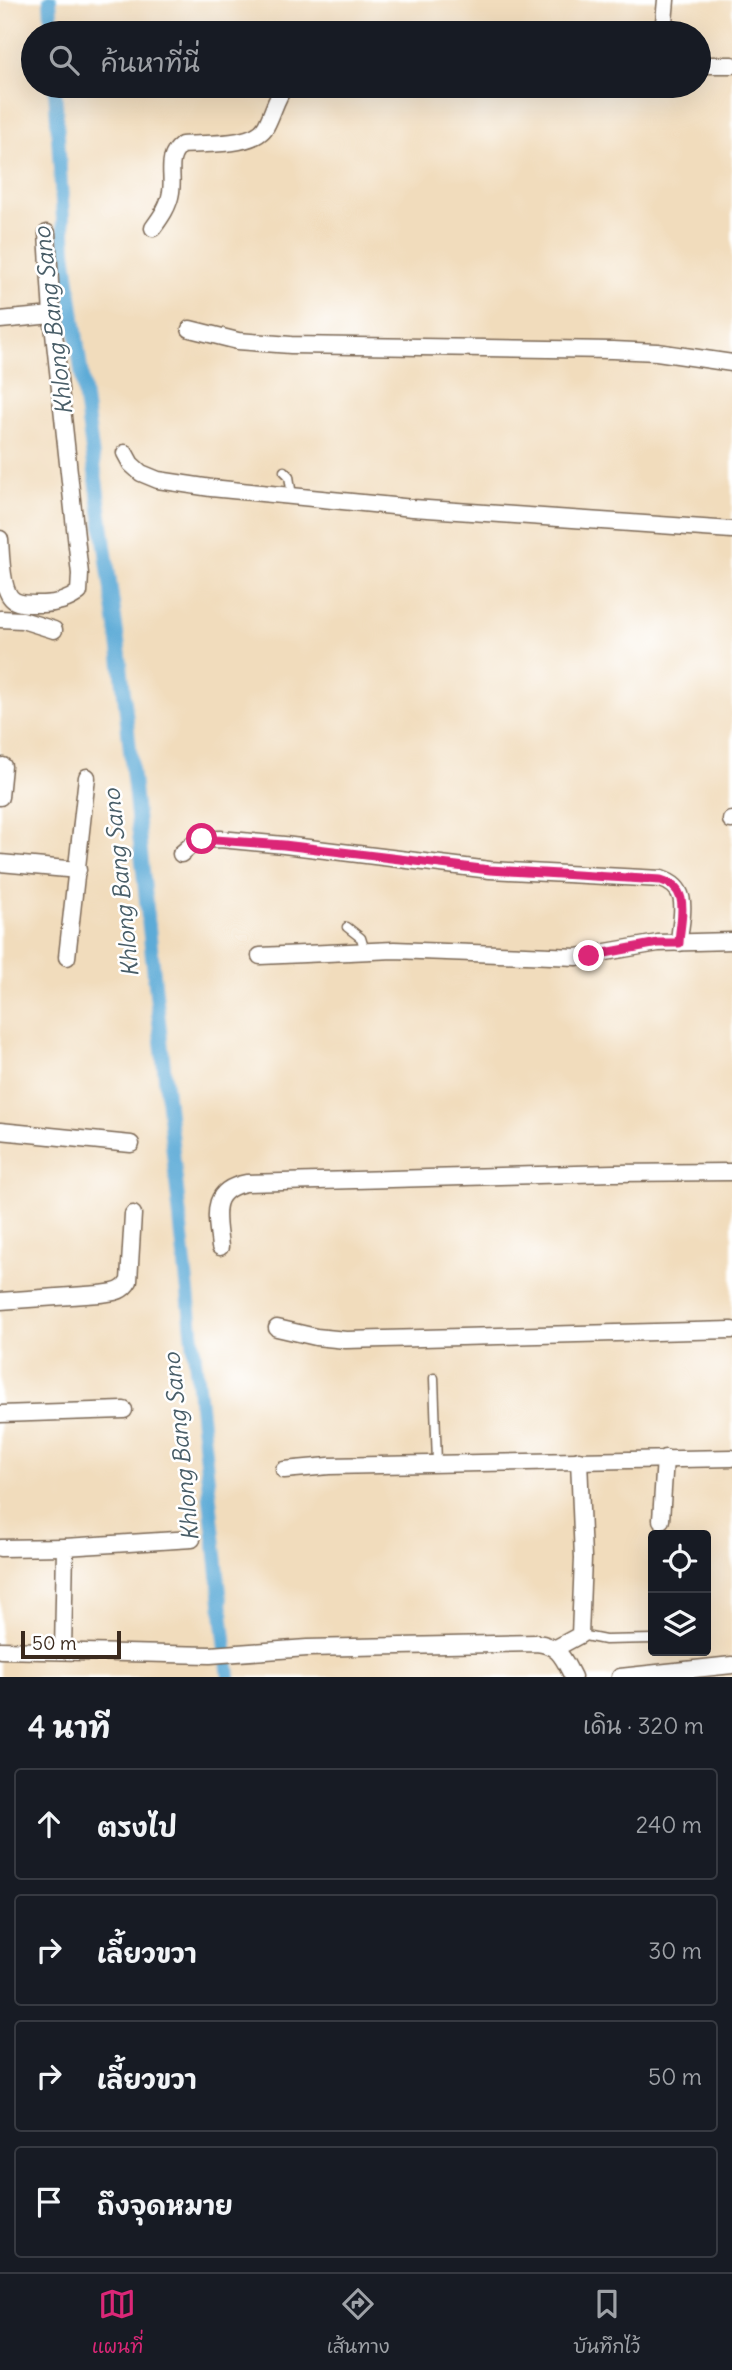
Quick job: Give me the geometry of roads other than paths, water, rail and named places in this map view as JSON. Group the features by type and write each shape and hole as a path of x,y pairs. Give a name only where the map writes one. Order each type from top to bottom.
{"street":[{"path":"664,21 666,0"},
{"path":"711,65 732,65"},
{"path":"153,228 168,206 171,157 176,149 182,145 258,137 279,98"},
{"path":"0,538 5,587 8,596 15,601 50,604 79,592 80,574 52,315 47,233"},
{"path":"0,320 52,315"},
{"path":"190,329 238,341 290,345 613,350 657,352 732,363"},
{"path":"125,453 131,464 141,473 158,481 292,496 554,519 732,530"},
{"path":"0,619 22,620 54,630"},
{"path":"0,797 3,766"},
{"path":"68,957 87,777"},
{"path":"181,854 197,840 220,839 490,870 661,880 671,882 679,889 682,898 679,943"},
{"path":"0,863 78,870"},
{"path":"260,956 457,951 577,957 658,943 732,941"},
{"path":"0,1130 131,1144"},
{"path":"220,1247 217,1208 220,1198 225,1190 246,1183 732,1172"},
{"path":"0,1301 100,1294 125,1288 129,1275 133,1214"},
{"path":"277,1328 316,1337 346,1340 732,1330"},
{"path":"0,1414 124,1410"},
{"path":"661,1520 665,1458"},
{"path":"284,1470 437,1463 732,1458"},
{"path":"556,1648 580,1634 583,1558 579,1460"},
{"path":"0,1548 192,1539"},
{"path":"63,1651 65,1547"},
{"path":"0,1650 210,1655 307,1648 536,1643 556,1648 562,1654 573,1677"},
{"path":"620,1677 732,1665"}],"lane":[{"path":"284,471 289,476 292,496"},
{"path":"347,927 361,938 365,952"},
{"path":"434,1377 437,1463"},
{"path":"580,1634 606,1640 648,1639"}],"waterway":[{"name":"Khlong Bang Sano","path":"50,0 51,21"},
{"name":"Khlong Bang Sano","path":"56,98 65,252 120,656 229,1677"}]}
